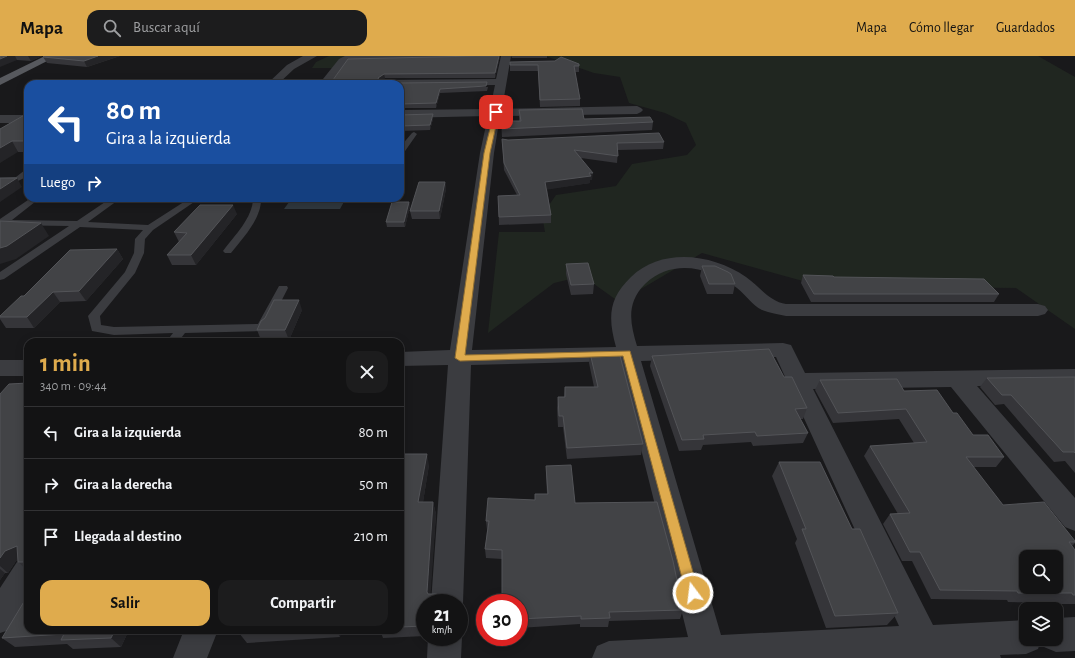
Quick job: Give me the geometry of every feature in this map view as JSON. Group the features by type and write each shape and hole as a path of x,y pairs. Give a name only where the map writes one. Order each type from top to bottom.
{"main road":[{"path":"0,72 34,56"},
{"path":"0,82 52,56"}],"street":[{"path":"276,80 286,68 312,56"},
{"path":"440,82 450,56"},
{"path":"328,80 349,57 477,56"},
{"path":"387,80 399,57"},
{"path":"404,83 440,82 507,66 487,153 460,358 447,594"},
{"path":"404,114 637,110"},
{"path":"575,111 580,124"},
{"path":"0,119 24,119"},
{"path":"710,656 621,327 621,309 630,289 638,280 648,272 662,265 694,262 712,267 738,280 764,304 773,308 786,310 1038,310"},
{"path":"404,359 780,349 785,352 927,650"},
{"path":"0,385 14,368"},
{"path":"798,381 1075,377"},
{"path":"957,379 1075,518"},
{"path":"0,617 24,578"},
{"path":"190,658 199,634"},
{"path":"1063,635 1075,634"},
{"path":"609,658 979,649 1019,639"},
{"path":"444,658 445,646"}],"lane":[{"path":"404,147 414,134"},
{"path":"18,179 24,175"},
{"path":"0,180 24,179"},
{"path":"1,222 30,202"},
{"path":"0,277 111,202"},
{"path":"190,202 150,228 140,239 139,253 130,273 94,316 96,328 114,331 262,327 283,288"},
{"path":"228,251 256,211 258,202"},
{"path":"1,222 150,228"},
{"path":"175,338 181,330"}],"shaded area":[{"path":"329,56 347,56 333,68 312,68 316,62"},
{"path":"545,56 1038,56 1075,77 1075,329 1016,288 821,286 702,253 619,302 583,276 554,283 488,333 499,232 545,232 542,215 556,195 616,186 632,164 687,155 696,145 686,123 665,113 629,103 620,77 594,73"},
{"path":"289,202 344,202 340,209 284,209"}],"building":[{"path":"0,56 7,56 0,59"},
{"path":"98,56 84,61 43,57"},
{"path":"499,56 495,73 384,74 378,78 379,80 333,80 348,59"},
{"path":"561,57 579,64 579,66 574,66 580,99 540,100 538,65 510,65 510,62 555,61"},
{"path":"487,82 486,86 440,89 436,103 404,104 404,83"},
{"path":"582,109 584,119 650,117 653,122 502,129 501,121 521,121 519,110"},
{"path":"433,114 430,125 404,126 404,115"},
{"path":"24,115 24,141 12,141 0,148 0,129"},
{"path":"659,133 664,142 617,143 618,156 574,150 593,173 589,173 591,176 545,182 551,215 499,217 498,196 520,195 504,163 502,139 508,140"},
{"path":"0,178 17,178 0,189"},
{"path":"419,182 445,182 439,211 410,211"},
{"path":"392,202 409,202 404,222 386,222"},
{"path":"200,205 233,205 191,255 167,255 187,233 174,232"},
{"path":"0,221 41,223 7,246 0,248"},
{"path":"117,249 79,291 53,292 27,317 0,317 21,296 24,296 70,250"},
{"path":"588,263 594,284 571,285 566,264"},
{"path":"702,266 715,266 728,272 731,274 735,284 709,284"},
{"path":"803,275 834,277 984,279 999,294 814,294"},
{"path":"274,300 299,300 285,330 257,330 261,321 265,318"},
{"path":"769,349 784,377 792,377 807,408 795,409 808,433 757,436 755,432 703,435 704,439 682,440 652,356"},
{"path":"619,352 643,444 567,448 563,416 559,416 558,397 565,397 565,387 598,387 590,353"},
{"path":"1075,377 1075,453 1063,452 1011,395 1002,395 987,378"},
{"path":"897,379 904,391 937,390 953,413 957,413 973,435 988,435 1004,457 966,457 1003,505 1044,502 1075,541 1069,542 1075,550 1075,595 1072,593 1063,593 1063,550 1019,550 1019,593 1017,591 940,590 920,552 910,552 890,514 910,513 870,446 927,442 906,409 838,413 820,380"},
{"path":"24,383 24,562 18,562 17,546 5,551 0,558 0,394 9,384"},
{"path":"404,454 427,454 418,502 433,502 428,594 416,594 416,626 404,627"},
{"path":"779,462 820,462 852,529 860,529 898,613 835,616 802,529 806,529"},
{"path":"571,465 575,503 657,502 673,561 683,610 609,612 610,618 581,619 581,616 528,619 528,594 502,594 502,550 485,549 489,521 486,521 488,498 535,500 535,494 548,494 546,466"},
{"path":"24,602 24,634 64,634 2,638"},
{"path":"64,634 113,634 111,638 61,640"}],"route":[{"path":"496,112 487,153 460,358 627,353 693,593"}]}
